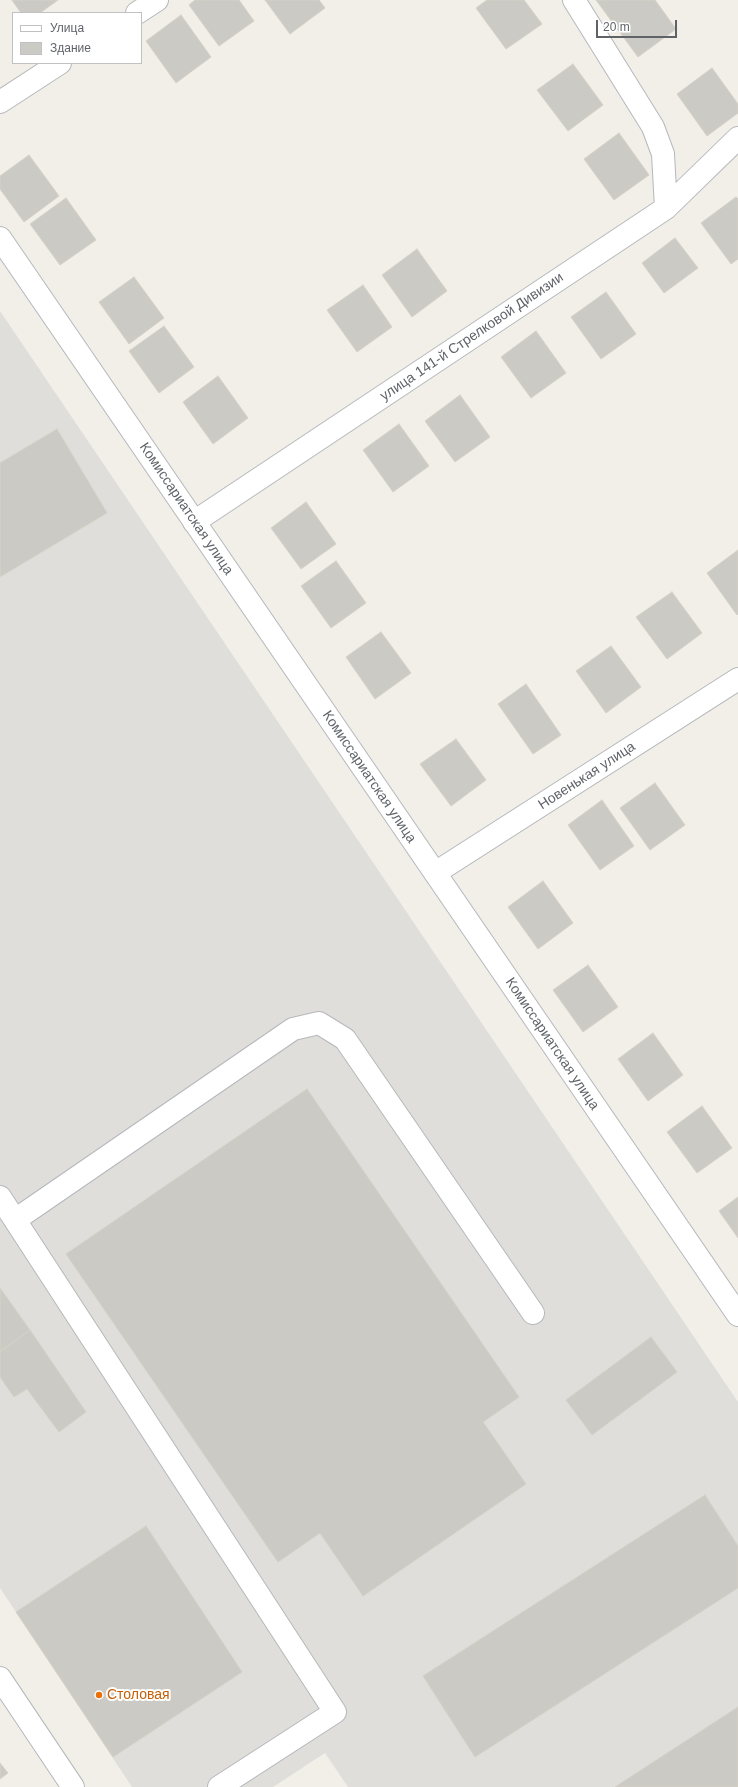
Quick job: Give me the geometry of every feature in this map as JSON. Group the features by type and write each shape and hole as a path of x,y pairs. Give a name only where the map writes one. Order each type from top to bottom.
{"street":[{"path":"139,12 157,0"},
{"path":"574,0 653,127 663,154 666,208"},
{"path":"0,102 58,64"},
{"name":"улица 141-й Стрелковой Дивизии","path":"194,522 666,208 738,138"},
{"name":"Комиссариатская улица","path":"0,238 738,1315"},
{"name":"Новенькая улица","path":"435,873 738,679"},
{"path":"14,1220 293,1029 319,1023 345,1039 533,1313"},
{"path":"0,1197 335,1712 219,1787"},
{"path":"0,1678 73,1787"}],"shaded area":[{"path":"0,311 738,1402 738,1787 348,1787 325,1753 273,1787 132,1787 0,1588"}],"building":[{"path":"12,0 58,0 41,12 20,12"},
{"path":"195,0 239,0 254,21 219,46 189,5"},
{"path":"265,0 319,0 325,8 290,34"},
{"path":"487,0 524,0 542,24 506,49 476,8"},
{"path":"596,0 655,0 676,29 638,57"},
{"path":"181,15 211,57 176,83 146,41"},
{"path":"573,64 603,105 568,131 537,90"},
{"path":"712,68 738,104 738,113 707,136 677,94"},
{"path":"619,133 649,175 614,200 584,159"},
{"path":"29,155 59,196 24,222 0,189 0,176"},
{"path":"736,197 738,199 738,259 731,264 701,223"},
{"path":"66,198 96,240 60,265 30,224"},
{"path":"675,238 698,268 664,293 642,263"},
{"path":"417,249 447,291 412,317 382,275"},
{"path":"134,277 164,318 129,344 99,302"},
{"path":"363,285 392,327 357,352 327,310"},
{"path":"606,292 636,334 601,359 571,317"},
{"path":"164,326 194,367 159,393 129,351"},
{"path":"536,331 566,373 531,398 501,357"},
{"path":"218,376 248,418 213,444 183,402"},
{"path":"460,395 490,437 455,462 425,421"},
{"path":"399,424 429,466 393,492 363,450"},
{"path":"57,429 107,513 0,577 0,463"},
{"path":"306,502 336,544 301,569 271,528"},
{"path":"738,550 738,614 737,615 707,573"},
{"path":"336,561 366,603 331,628 301,586"},
{"path":"672,592 702,633 667,659 636,617"},
{"path":"381,632 411,673 375,699 346,657"},
{"path":"611,646 641,687 606,713 576,671"},
{"path":"526,684 561,735 533,754 498,704"},
{"path":"456,739 486,780 451,806 420,764"},
{"path":"655,783 685,825 650,850 620,808"},
{"path":"602,800 634,846 600,870 568,825"},
{"path":"543,881 573,923 538,949 508,907"},
{"path":"588,965 618,1007 583,1032 553,990"},
{"path":"653,1033 683,1075 648,1101 618,1059"},
{"path":"307,1089 519,1397 483,1422 526,1484 363,1596 320,1533 278,1562 66,1254"},
{"path":"702,1106 732,1148 697,1173 667,1132"},
{"path":"738,1197 738,1238 719,1211"},
{"path":"0,1288 30,1330 0,1352"},
{"path":"30,1330 86,1412 59,1432 27,1389 14,1397 0,1377 0,1352"},
{"path":"651,1337 677,1372 592,1435 566,1400"},
{"path":"705,1495 738,1546 738,1588 475,1757 423,1676"},
{"name":"Столовая","path":"146,1526 242,1672 113,1757 16,1612"},
{"path":"738,1707 738,1787 615,1787"},
{"path":"0,1763 8,1773 0,1779"}],"place":[{"name":"Столовая","path":"99,1695"}]}
